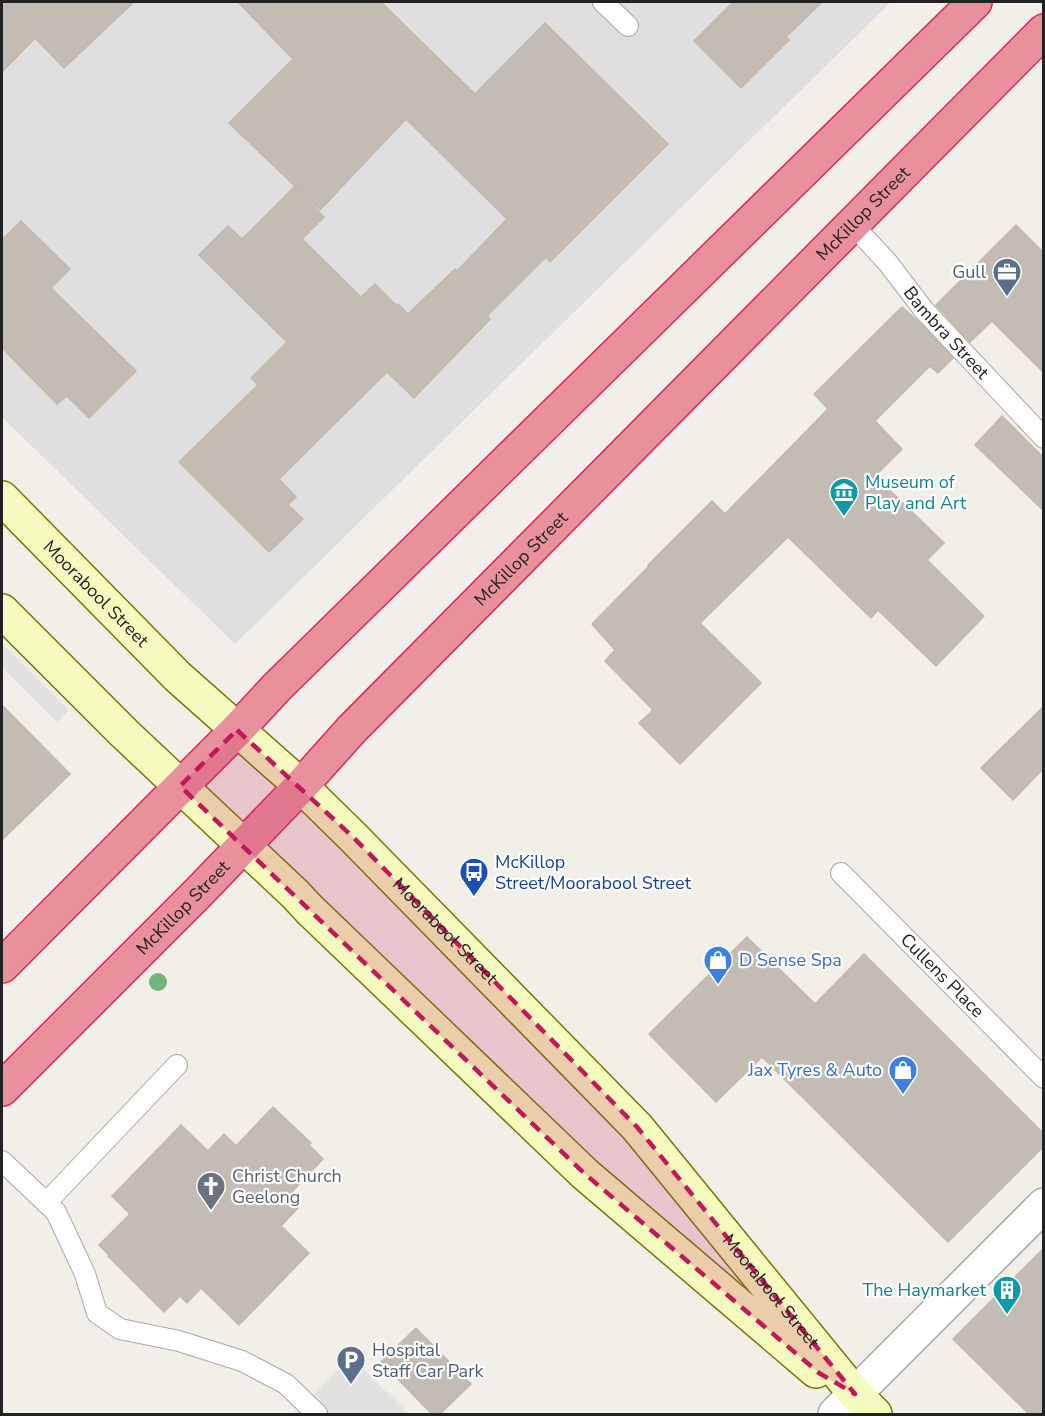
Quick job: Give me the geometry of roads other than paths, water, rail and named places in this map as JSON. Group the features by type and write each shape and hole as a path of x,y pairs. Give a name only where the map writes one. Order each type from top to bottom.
{"highway":[{"path":"2,966 294,671 975,2"},
{"name":"McKillop Street","path":"2,1089 244,846 352,729 1044,31"}],"street":[{"name":"Moorabool Street","path":"2,498 178,677 301,786 353,837 637,1127 855,1408"},
{"name":"Moorabool Street","path":"2,611 124,733 585,1174 819,1373 855,1408"},
{"path":"855,1408 1044,1205"}],"lane":[{"path":"603,2 628,26"},
{"name":"Bambra Street","path":"852,224 888,263 923,309 1044,438"},
{"name":"Cullens Place","path":"841,873 1044,1078"},
{"path":"46,1203 177,1065"},
{"path":"2,1161 56,1212 85,1274 97,1313 120,1329 179,1341 242,1361 286,1384 317,1414"}],"place":[{"name":"Gull","path":"1007,298"},
{"name":"Museum of Play and Art","path":"844,518"},
{"name":"McKillop Street/Moorabool Street","path":"474,898"},
{"name":"D Sense Spa","path":"718,986"},
{"name":"Jax Tyres & Auto","path":"903,1096"},
{"name":"Christ Church Geelong","path":"211,1212"},
{"name":"The Haymarket","path":"1007,1316"},
{"name":"Hospital Staff Car Park","path":"351,1386"}]}
